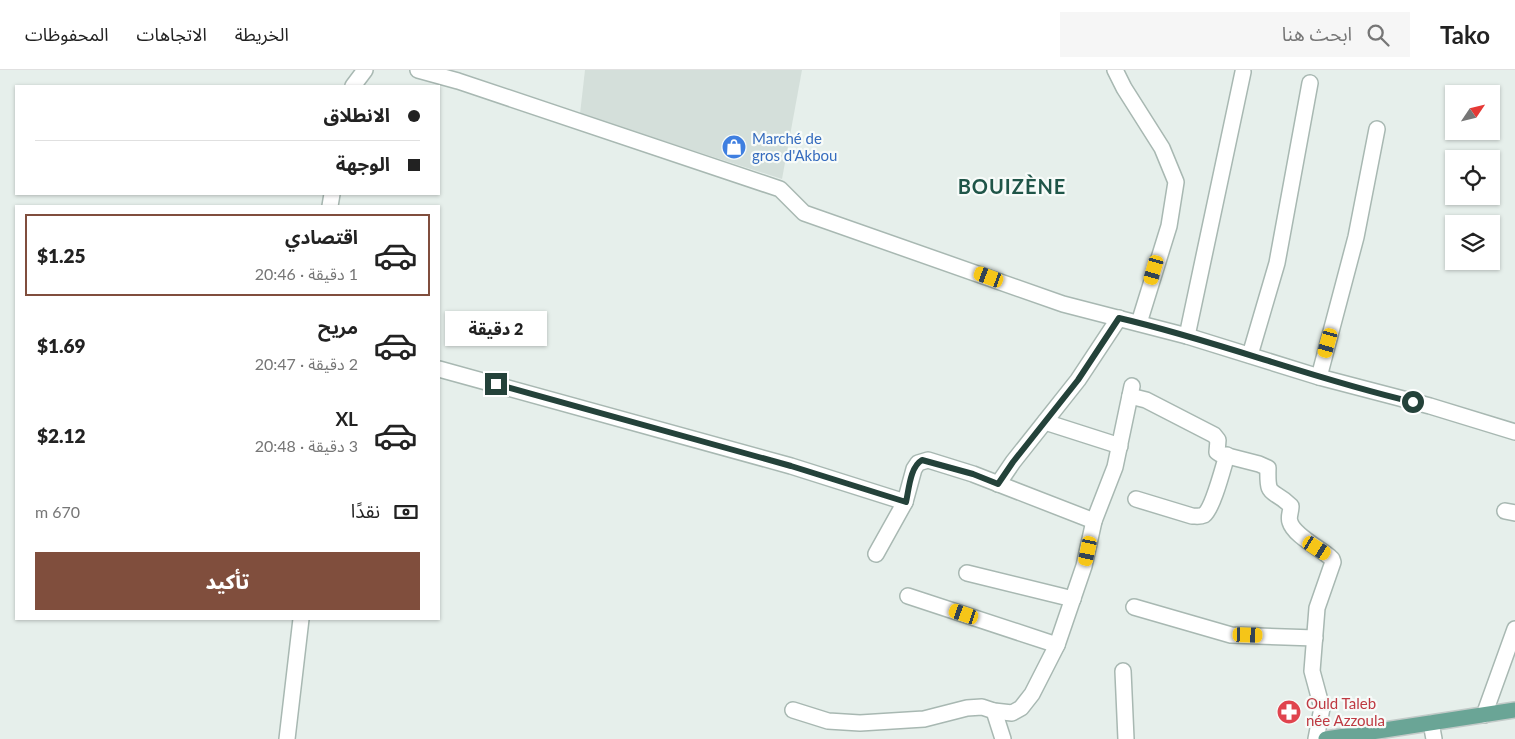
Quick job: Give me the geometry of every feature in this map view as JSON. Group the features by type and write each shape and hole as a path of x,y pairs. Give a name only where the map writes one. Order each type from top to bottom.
{"main road":[{"path":"1326,739 1515,710"}],"street":[{"path":"354,85 364,70"},
{"path":"418,70 458,81 780,189 804,212 1063,304 1187,336 1319,377 1430,406 1515,432"},
{"path":"1115,70 1124,88 1162,148 1176,182 1168,226 1139,323"},
{"path":"1187,336 1242,72"},
{"path":"1250,355 1278,263 1310,83"},
{"path":"1319,377 1356,237 1377,129"},
{"path":"998,484 1078,380 1119,318"},
{"path":"440,369 791,466 906,502"},
{"path":"793,710 828,721 860,723 924,719 982,706 994,711 1012,713 1021,708 1032,694 1057,646 1084,566 1094,521 1115,467 1131,391 1214,435 1218,440 1217,452 1268,468 1267,487 1270,492 1291,506 1289,522 1306,540 1332,559 1333,562 1317,608 1312,671 1322,708 1316,739"},
{"path":"1045,422 1120,446"},
{"path":"1136,499 1192,516 1205,514 1210,506 1227,456"},
{"path":"876,554 906,502 914,469 922,460 973,474 1094,521"},
{"path":"967,572 1073,599"},
{"path":"908,596 1057,646"},
{"path":"1134,607 1231,635 1315,638"},
{"path":"287,739 300,620"},
{"path":"1484,715 1515,629"},
{"path":"1123,672 1126,739"},
{"path":"994,711 1003,739"},
{"path":"1431,723 1434,739"}],"shaded area":[{"name":"Marché de gros d'Akbou","path":"585,70 802,70 782,179 580,114"}],"place":[{"name":"Marché de gros d'Akbou","path":"734,147"},
{"name":"Ould Taleb née Azzoula","path":"1289,712"}],"district":[{"name":"BOUIZÈNE","path":"1012,186"}],"route":[{"path":"496,384 791,466 906,502 914,469 922,460 928,460 973,474 998,484 1013,462 1078,380 1119,318 1250,355 1319,377 1413,402"}]}
